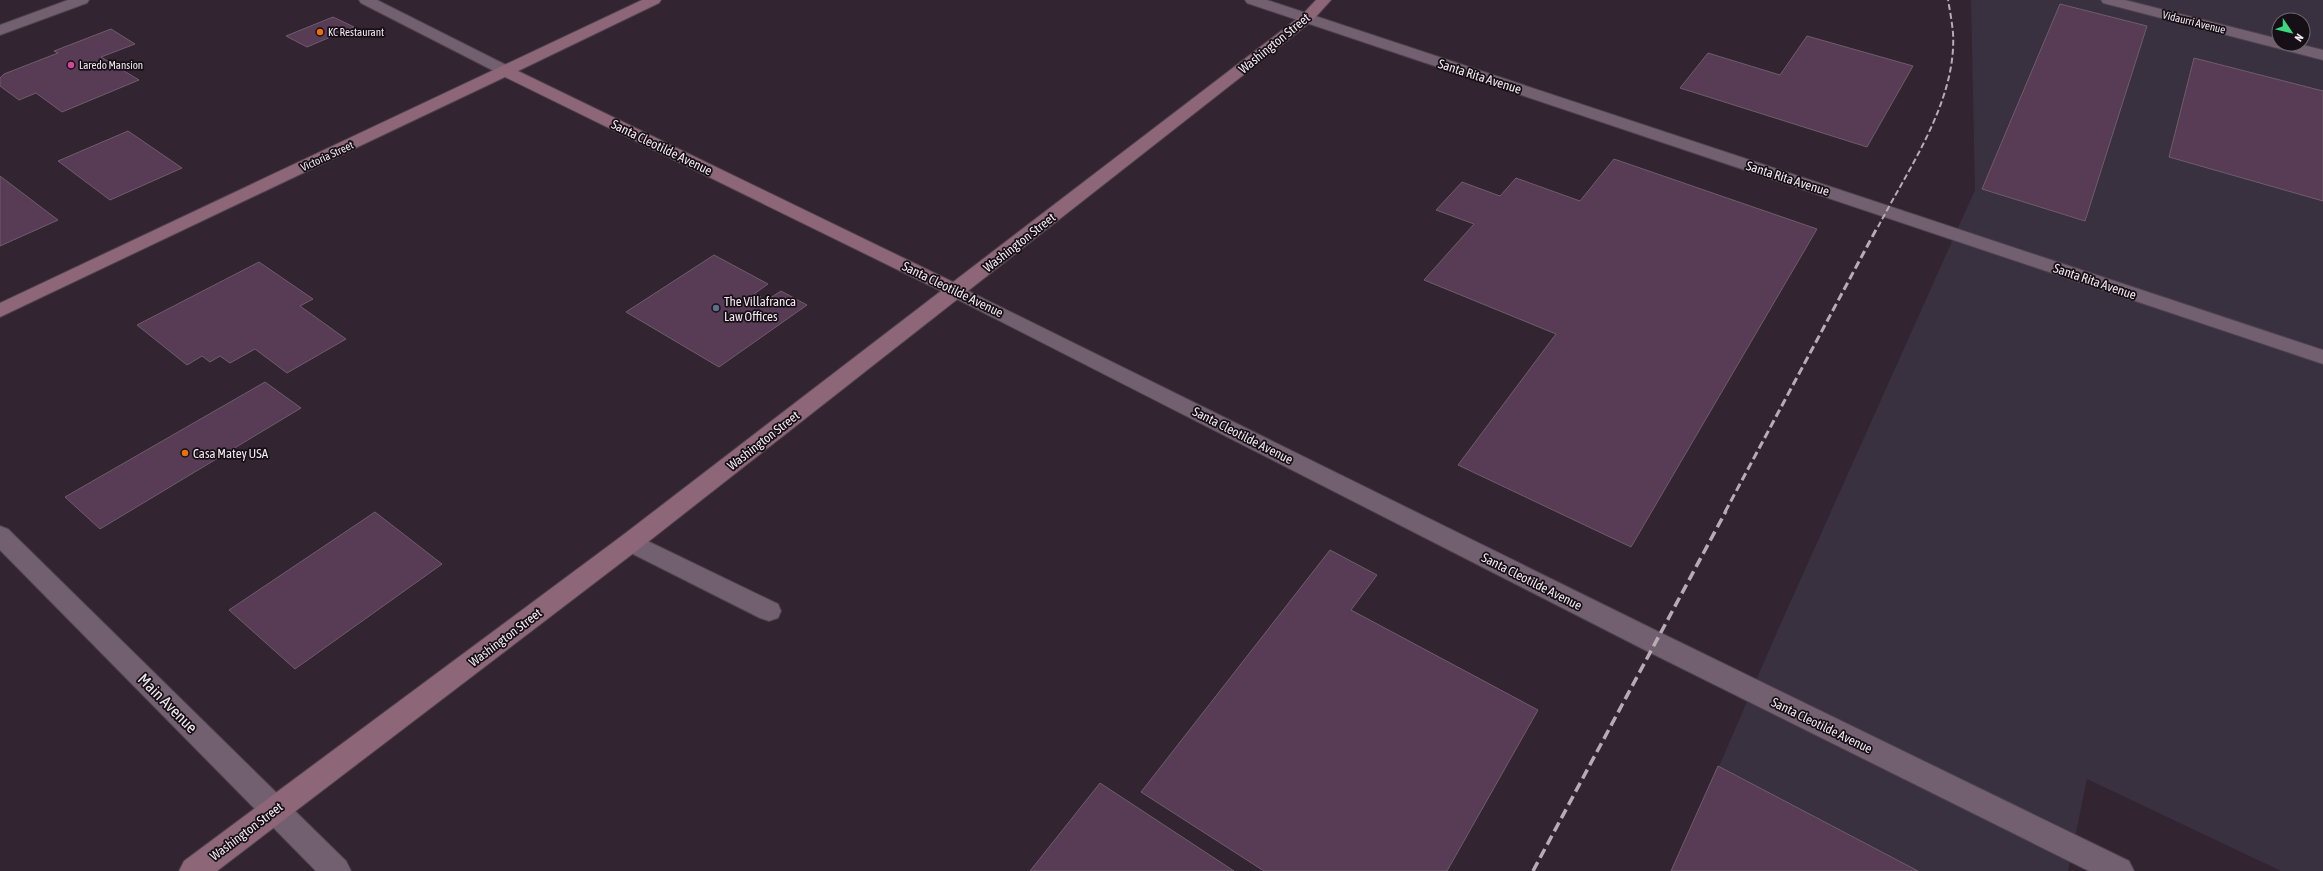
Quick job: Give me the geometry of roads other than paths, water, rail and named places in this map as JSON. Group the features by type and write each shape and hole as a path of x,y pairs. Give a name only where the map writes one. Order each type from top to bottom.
{"main road":[{"name":"Victoria Street","path":"0,311 654,0"},
{"name":"Washington Street","path":"194,871 631,542 1308,18 1324,0"},
{"path":"1308,18 1335,0"},
{"name":"Santa Cleotilde Avenue","path":"506,71 956,291"}],"street":[{"path":"0,30 82,0"},
{"name":"Santa Cleotilde Avenue","path":"366,0 506,71"},
{"name":"Santa Rita Avenue","path":"1252,0 2323,357"},
{"name":"Vidaurri Avenue","path":"2108,0 2271,42"},
{"name":"Vidaurri Avenue","path":"2311,52 2323,55"},
{"name":"Santa Cleotilde Avenue","path":"956,291 1654,642 2118,871"},
{"name":"Main Avenue","path":"0,535 336,871"},
{"path":"631,542 769,611"}],"railway":[{"path":"1878,227 1928,134 1939,109 1947,84 1952,58 1953,33 1948,0"},
{"path":"1725,512 1878,226"},
{"path":"1533,871 1726,511"}],"place":[{"name":"KC Restaurant","path":"320,32"},
{"name":"Laredo Mansion","path":"71,65"},
{"name":"The Villafranca Law Offices","path":"716,308"},
{"name":"Casa Matey USA","path":"185,453"}]}
